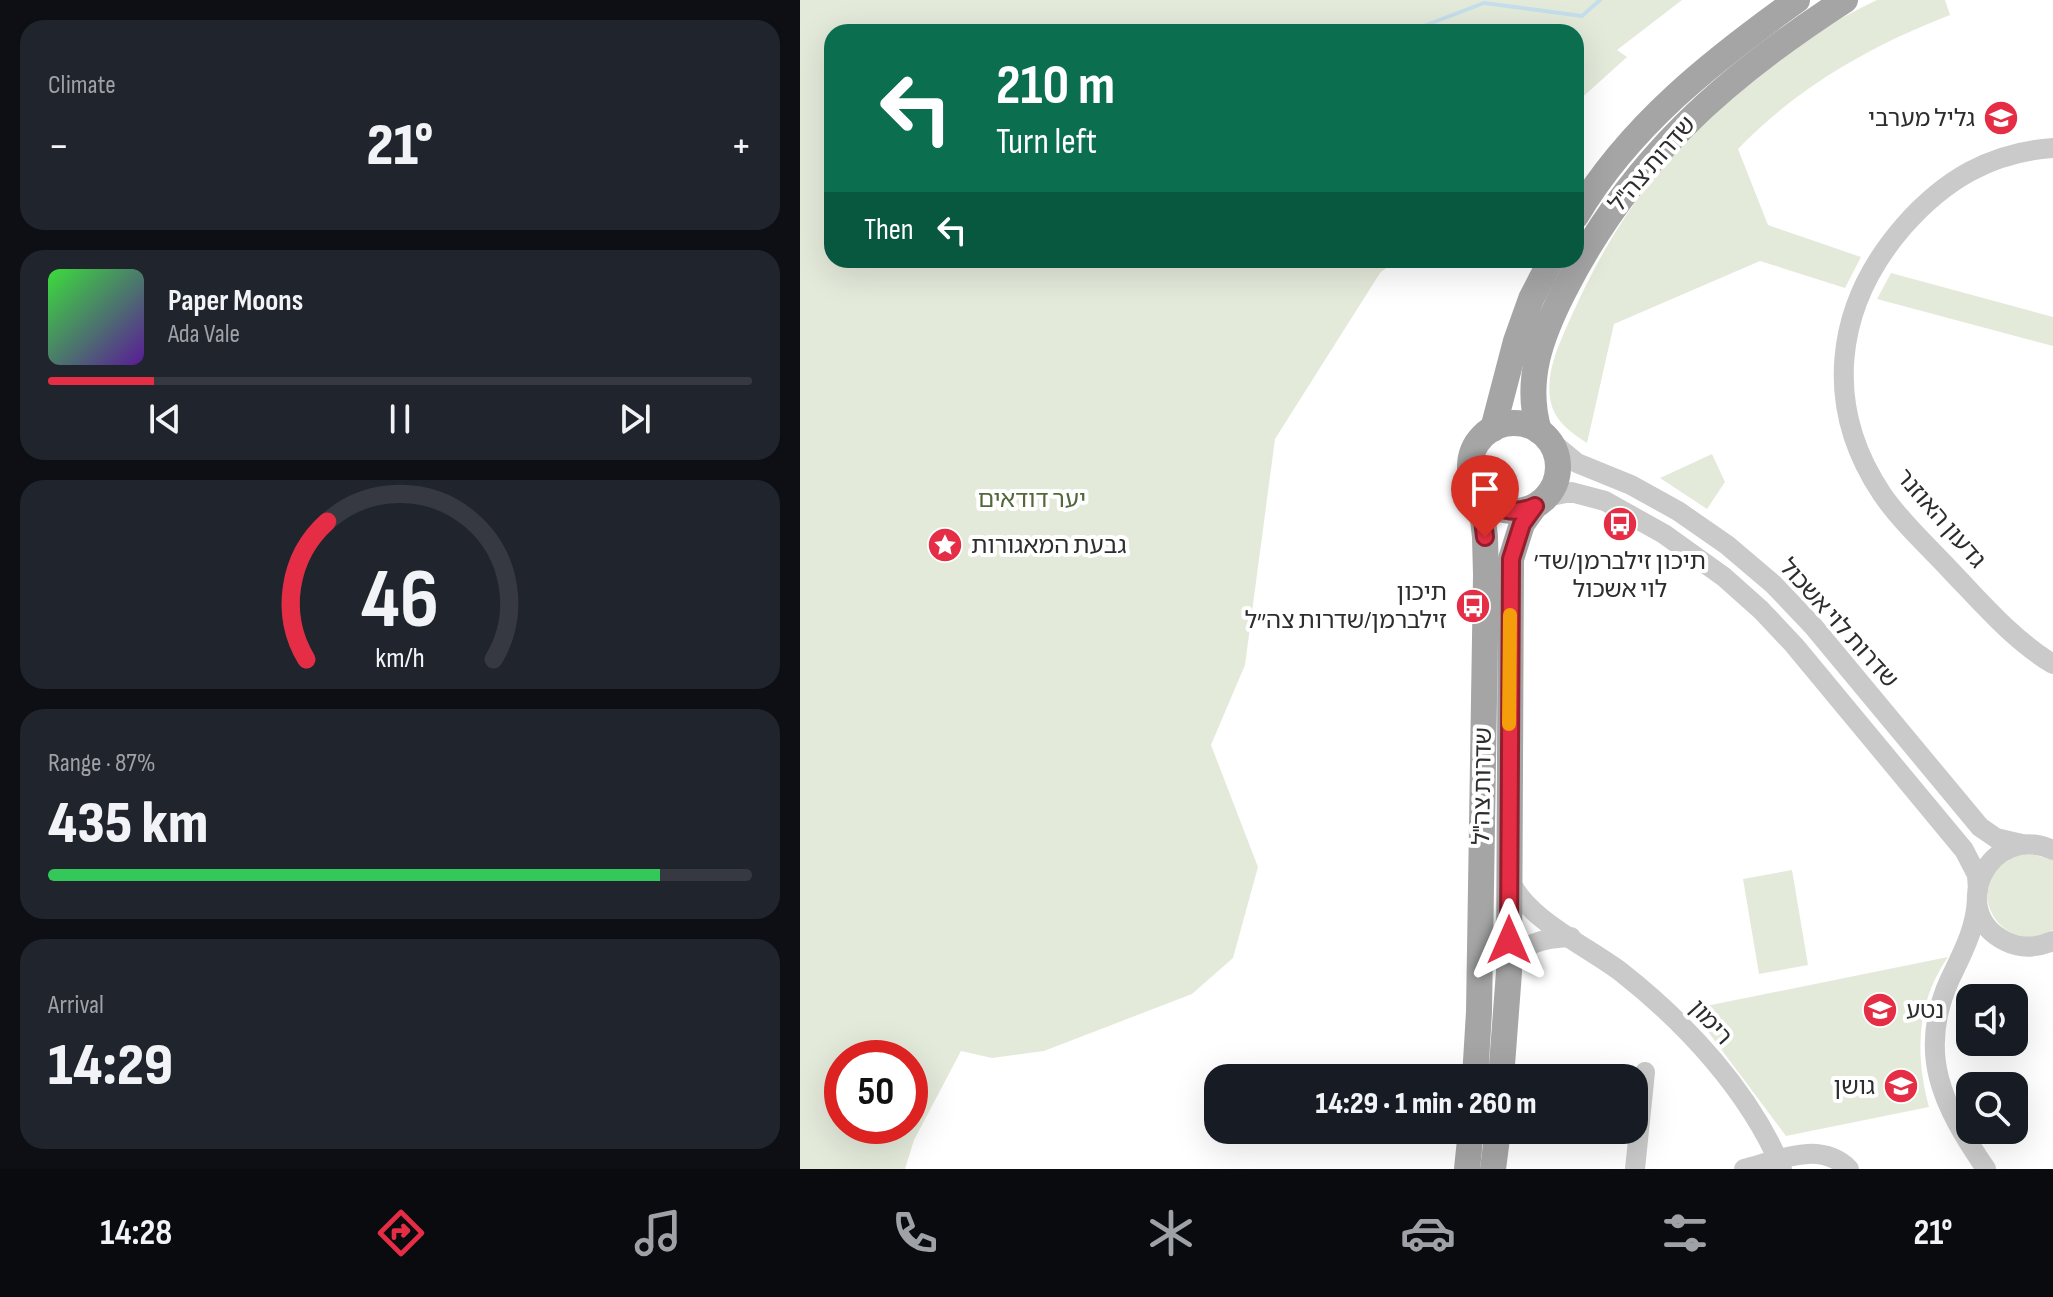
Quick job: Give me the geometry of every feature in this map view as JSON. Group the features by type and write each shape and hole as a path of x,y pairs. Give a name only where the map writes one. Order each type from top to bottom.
{"main road":[{"name":"שדרות צה\"ל","path":"1584,204 1606,172 1662,108 1746,36 1797,0"},
{"name":"שדרות צה\"ל","path":"1584,255 1627,188 1665,143 1761,57 1845,0"},
{"path":"1493,429 1516,341 1531,299 1547,268"},
{"name":"שדרות צה\"ל","path":"1544,436 1531,389 1555,309 1576,268"},
{"path":"1519,424 1544,436 1557,459 1557,472 1553,486 1540,502 1516,511 1489,503 1480,494 1471,476 1472,455 1478,443 1493,429 1519,424"},
{"name":"שדרות צה\"ל","path":"1476,1064 1486,575 1480,494"},
{"name":"שדרות צה\"ל","path":"1502,1064 1508,979 1511,559 1522,524 1540,502"},
{"path":"1467,1169 1470,1144"},
{"path":"1493,1169 1496,1144"}],"street":[{"name":"גדעון האוזנר","path":"2053,148 2025,150 1989,160 1955,178 1923,204 1894,238 1867,279 1849,325 1843,374 1844,398 1853,435 1868,472 1883,496 1996,618 2030,650 2053,664"},
{"name":"שדרות לוי אשכול","path":"1544,436 1573,461 1631,485 1678,511 1750,564 1813,626 1980,827 1996,838 2041,846"},
{"name":"שדרות לוי אשכול","path":"1540,502 1571,492 1605,501 1664,534 1743,593 1794,645 1961,846 1976,870 1980,914 1988,927 2000,938 2023,946"},
{"path":"1986,1169 1953,1119 1942,1092 1935,1067 1937,1019 1952,975 1971,934 1982,873 1991,860 2004,850 2041,846"},
{"name":"רימון","path":"1509,876 1514,890 1525,903 1633,983 1704,1050 1737,1091 1780,1165"},
{"path":"1508,979 1516,957 1527,946 1544,939 1571,937"},
{"path":"1952,975 1981,951 2053,941"},
{"path":"2023,946 2053,952"},
{"path":"1635,1169 1638,1144"},
{"path":"1744,1169 1780,1165 1820,1153 1836,1158 1849,1169"}],"green space":[{"name":"יער דודאים","path":"800,0 1682,0 1617,50 1627,57 1584,96 1584,24 824,24 824,268 1386,268 1380,273 1275,439 1245,665 1211,745 1258,867 1233,958 1192,994 1044,1051 992,1058 961,1051 928,1113 928,1040 824,1040 824,1144 913,1144 905,1169 800,1169"},
{"path":"1877,0 1945,0 1950,15 1892,40 1836,70 1785,106 1738,149 1768,225 1861,257 1845,288 1760,261 1614,324 1587,443 1563,425 1555,413 1549,388 1552,367 1584,289 1628,213 1662,167 1733,91 1804,39"},
{"path":"1891,273 2053,317 2053,346 1877,299"},
{"path":"1712,454 1725,482 1707,509 1660,478"},
{"path":"2027,853 2053,860 2053,930 2034,937 2017,935 2003,927 1993,915 1987,900 1988,884 1995,870 2009,858"},
{"path":"1792,870 1808,965 1759,974 1743,879"},
{"path":"1948,957 1930,993 1921,1030 1924,1088 1929,1107 1786,1136 1691,1009"}],"waterway":[{"path":"1429,24 1484,3 1582,16 1600,0"}],"slow traffic":[{"path":"1509,724 1510,615"}],"place":[{"name":"גליל מערבי","path":"2001,118"},
{"name":"תיכון זילברמן/שד׳ לוי אשכול","path":"1620,524"},
{"name":"גבעת המאגורות","path":"945,545"},
{"name":"תיכון זילברמן/שדרות צה״ל","path":"1473,606"},
{"name":"נטע","path":"1880,1010"},
{"name":"גושן","path":"1901,1086"}],"route":[{"path":"1485,537 1480,494 1502,509 1516,511 1535,506 1522,524 1511,559 1509,940"}]}
